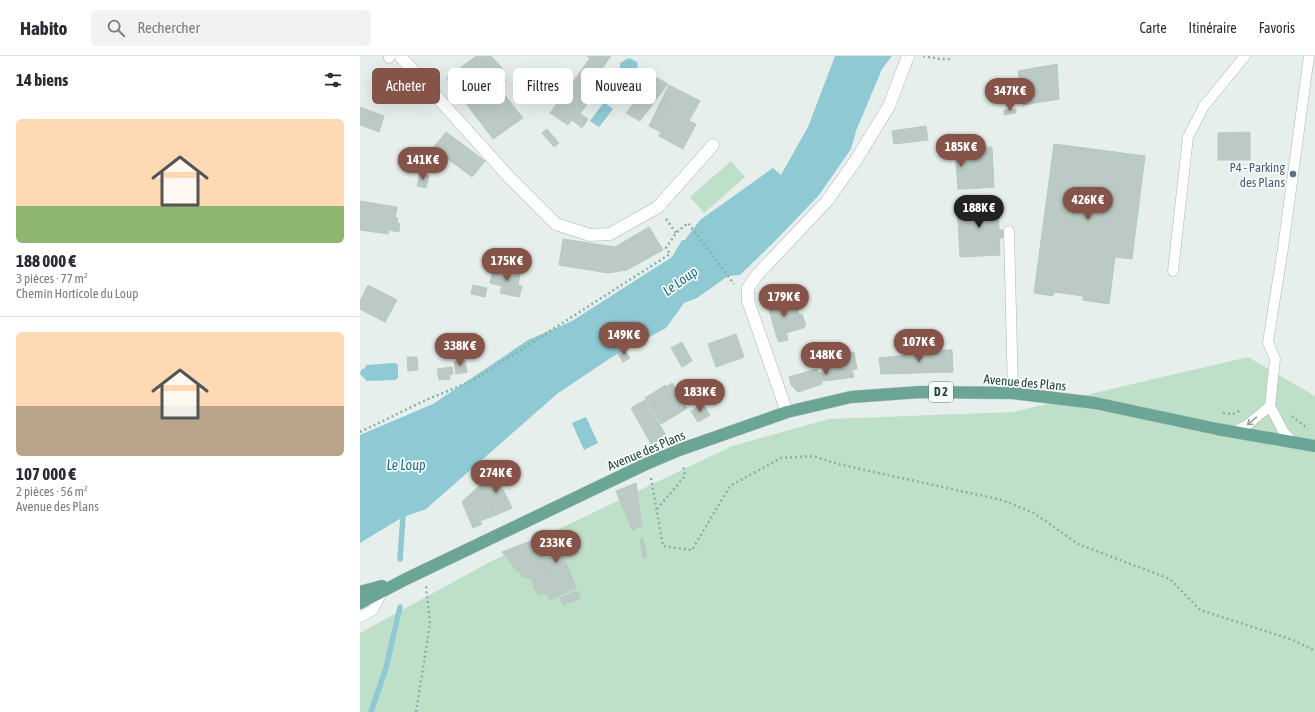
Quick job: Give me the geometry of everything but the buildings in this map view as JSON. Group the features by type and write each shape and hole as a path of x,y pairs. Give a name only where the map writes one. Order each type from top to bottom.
{"main road":[{"name":"Avenue des Plans","path":"360,603 406,578 646,464 679,450 788,412 851,397 920,392 1013,393 1095,403 1233,432 1315,446"},
{"name":"Avenue des Plans","path":"360,592 406,578"}],"street":[{"path":"393,56 556,224 590,235 610,234 658,207 713,145"},
{"path":"788,412 748,301 748,288 757,275 827,201 856,160 889,106 908,56"}],"lane":[{"path":"1173,271 1188,137 1204,106 1245,56"},
{"path":"1292,442 1282,431 1270,406 1275,359 1268,342 1284,241 1309,56"},
{"path":"1009,231 1013,393"},
{"path":"1233,432 1246,426 1270,406"},
{"path":"360,617 373,610 383,591"}],"path":[{"path":"923,56 949,59 950,56"},
{"path":"360,432 426,400 472,381 670,254 666,248 676,233 688,223 736,288"},
{"path":"1291,416 1311,430"},
{"path":"656,509 685,476 679,450"},
{"path":"646,464 651,477 663,546 692,550 730,486 781,458 813,456 842,465 1002,500 1034,513 1078,544 1170,579 1200,610 1293,640 1315,652"},
{"path":"416,712 430,624 424,570"}],"green space":[{"path":"731,161 745,177 704,213 690,197"},
{"path":"1248,357 1315,396 1315,712 360,712 360,633 488,563 732,446 829,419 1013,412"}],"water":[{"name":"Le Loup","path":"835,56 892,56 882,69 856,131 851,149 819,195 773,243 740,275 728,276 697,298 684,303 666,328 612,357 557,394 426,509 403,517 360,543 360,435 433,404 528,340 572,321 672,257 682,240 685,240 700,220 773,168 781,175 808,127"},
{"path":"629,58 637,62 638,68 620,68 620,63"},
{"path":"603,104 607,104 613,109 599,127 590,121"},
{"path":"395,363 398,365 398,378 395,380 367,381 360,374 361,370 365,368 366,365"},
{"path":"586,417 598,443 584,450 572,423"}],"waterway":[{"path":"400,559 403,517 402,509"},
{"path":"371,712 386,668 400,607"}],"place":[{"name":"P4 - Parking des Plans","path":"1293,174"}]}
